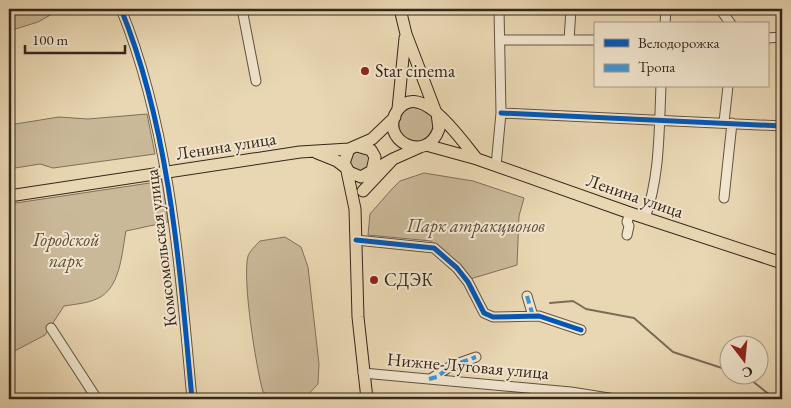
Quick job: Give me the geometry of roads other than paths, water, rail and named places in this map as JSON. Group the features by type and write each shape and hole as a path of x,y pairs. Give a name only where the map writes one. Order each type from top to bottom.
{"main road":[{"path":"300,152 320,154 360,177 407,152 424,146 437,134 439,124 436,112 406,34 400,9"},
{"path":"406,34 394,128 399,139 410,146 424,146 462,155"},
{"path":"357,191 343,167 344,157 353,148 372,139 407,104 417,101 429,105 477,159"},
{"path":"300,152 365,146 370,150 375,163 371,172 357,191 355,210 363,373 367,399"},
{"name":"Ленина улица","path":"9,196 300,152"},
{"path":"407,152 462,155"},
{"name":"Ленина улица","path":"462,155 630,214 782,263"},
{"path":"357,191 393,159"}],"street":[{"name":"Комсомольская улица","path":"121,9 146,80 166,172 192,399"},
{"path":"242,9 256,81"},
{"path":"496,166 500,113 499,9"},
{"path":"569,40 571,9"},
{"path":"665,22 666,9"},
{"path":"720,9 730,22"},
{"path":"768,38 782,37"},
{"path":"500,40 594,40"},
{"path":"645,218 650,202 657,161 661,88"},
{"path":"724,198 728,88"},
{"path":"500,113 660,118 782,126"},
{"path":"627,236 629,226 627,222 630,214"},
{"path":"356,240 434,248 457,268 468,282 484,313 493,317 533,316 581,330"},
{"path":"527,296 533,316"},
{"path":"51,328 97,399"},
{"path":"429,379 436,377 451,366 476,356"},
{"name":"Нижне-Луговая улица","path":"363,373 570,396 615,399"}],"waterway":[{"path":"550,303 573,301 586,309 634,318 673,352 718,367"},
{"path":"759,386 775,399"}],"place":[{"name":"Star cinema","path":"365,71"},
{"name":"СДЭК","path":"374,280"}],"park label":[{"name":"Парк атракционов","path":"476,226"},
{"name":"Городской парк","path":"66,250"}]}
